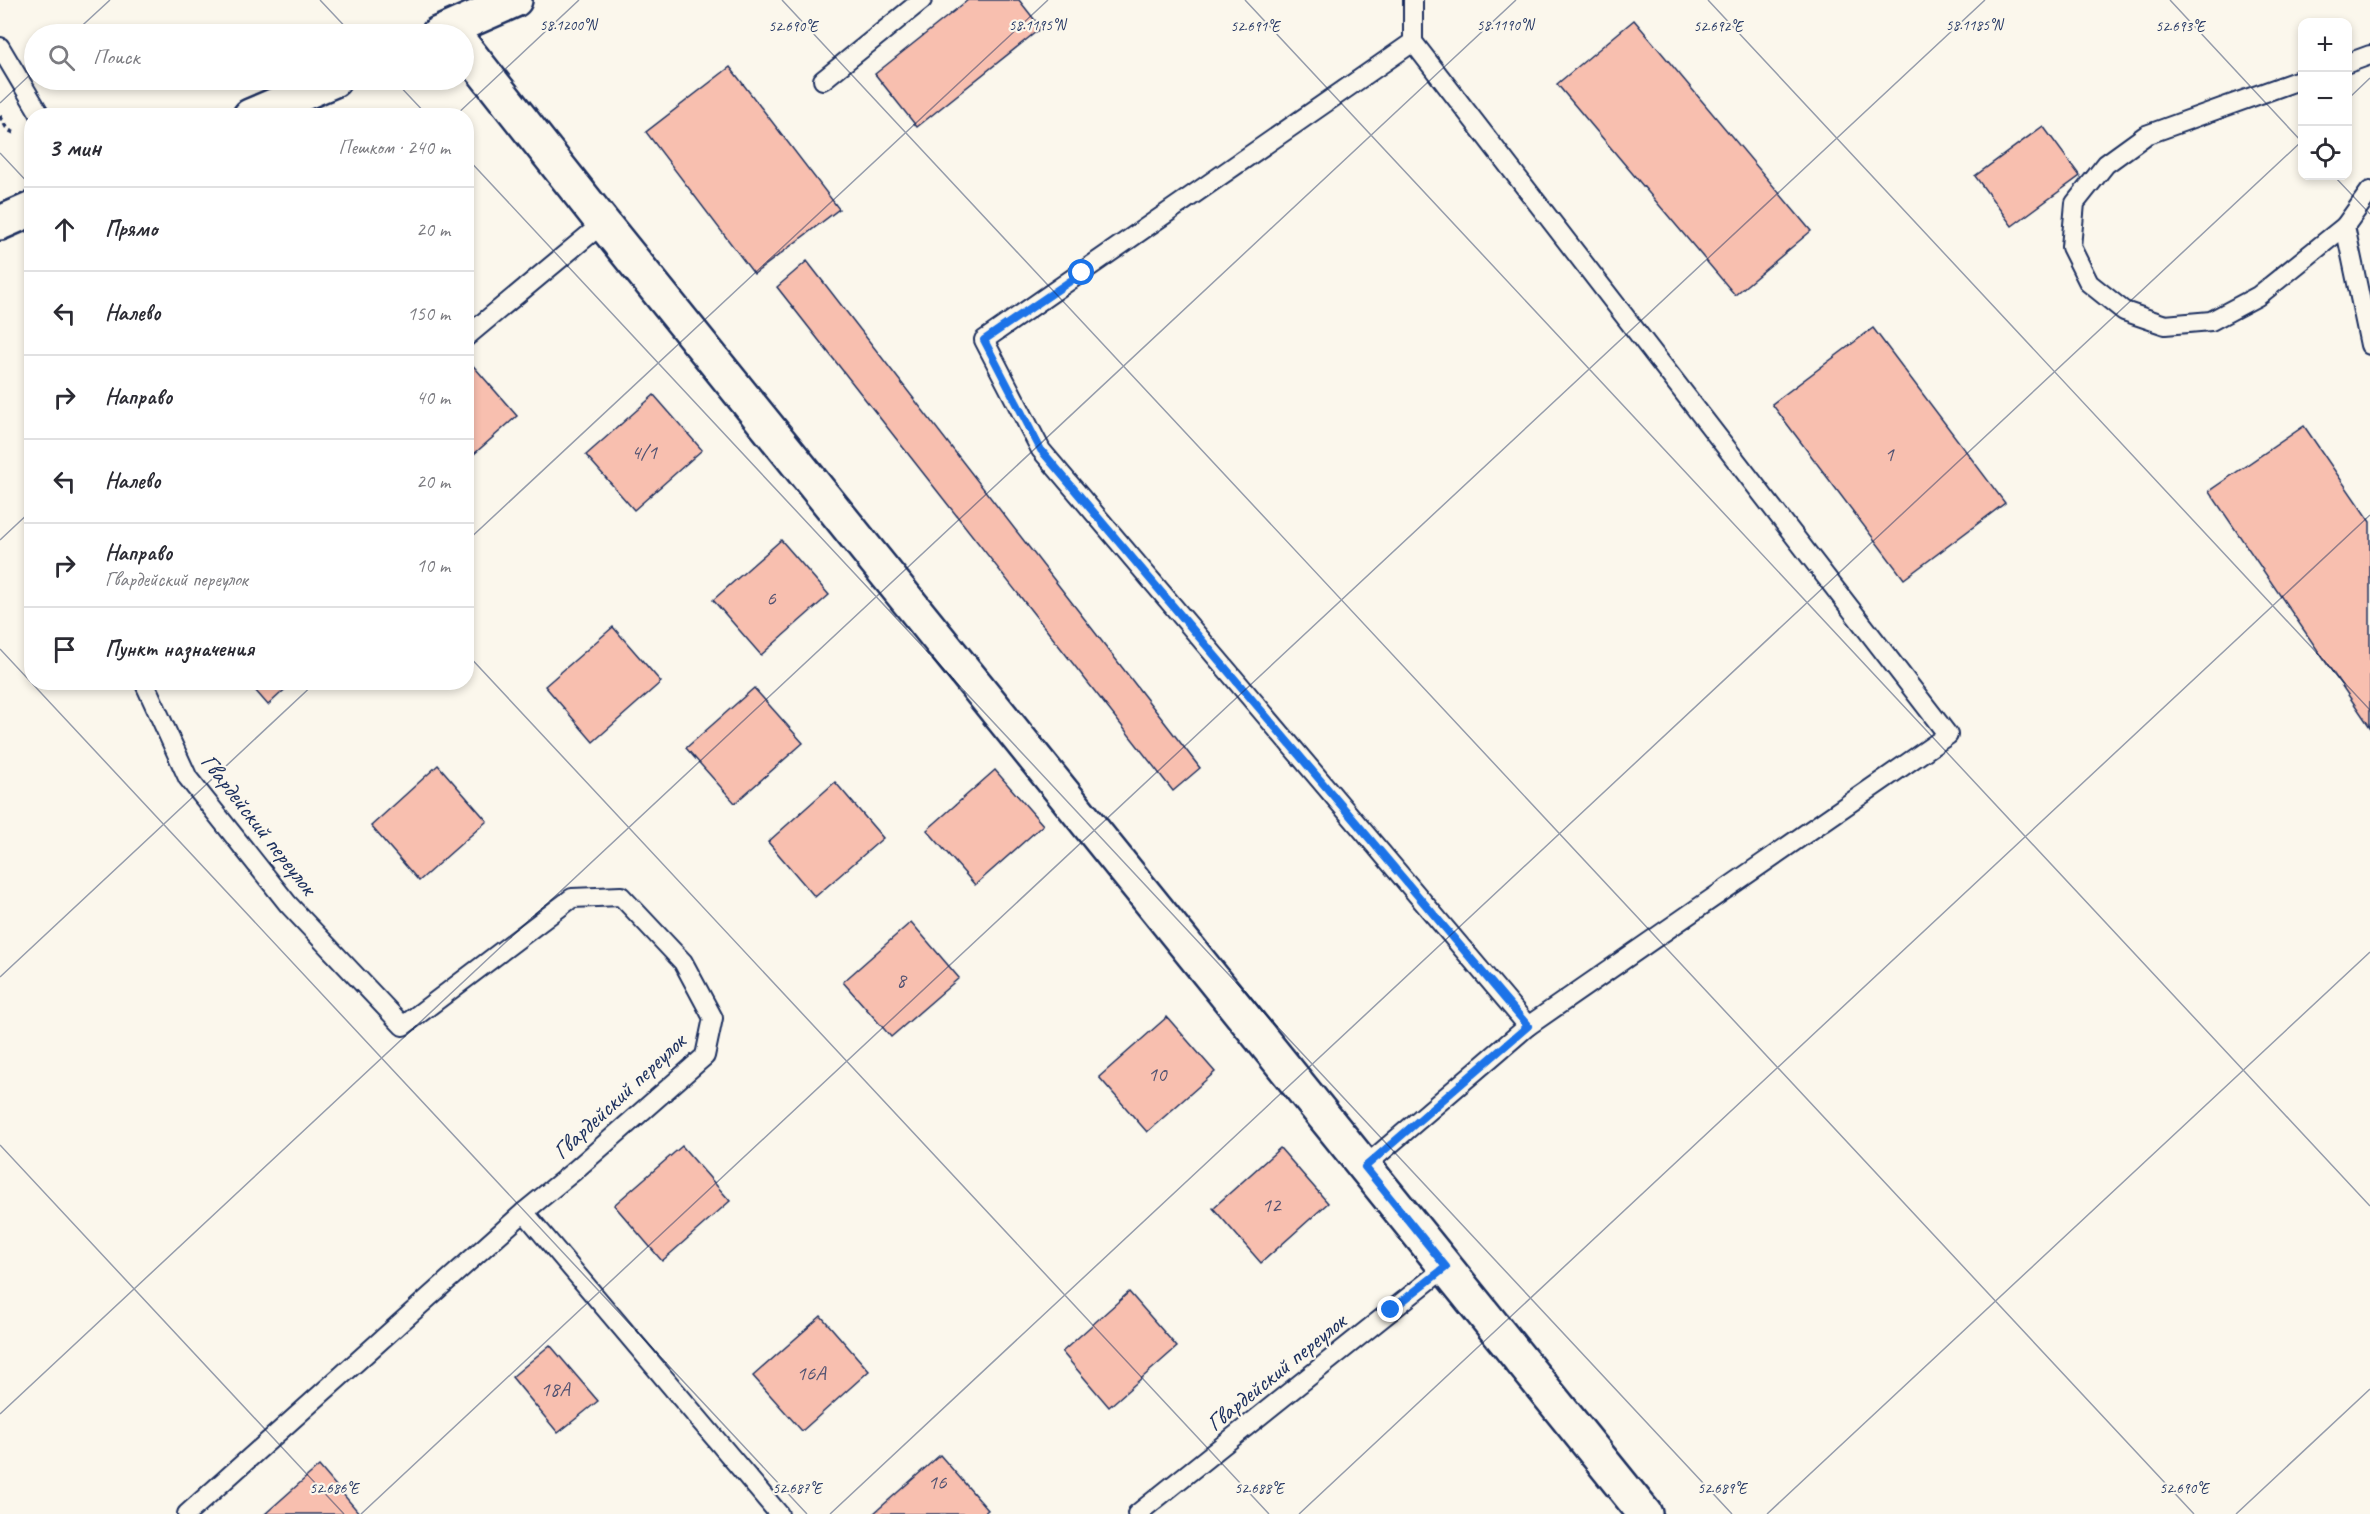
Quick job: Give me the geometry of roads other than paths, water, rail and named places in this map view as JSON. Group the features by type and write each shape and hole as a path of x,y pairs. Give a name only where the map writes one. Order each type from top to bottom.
{"street":[{"path":"472,24 515,0"},
{"path":"474,64 1645,1514"},
{"path":"269,108 311,90"},
{"path":"0,223 24,212"}],"lane":[{"path":"823,80 922,0"},
{"path":"1365,1167 1528,1026 1948,735 1413,42 1413,0"},
{"path":"1413,42 984,340 1041,450 1528,1026"},
{"path":"0,47 24,87"},
{"path":"2352,62 2370,55"},
{"path":"2298,80 2146,135 2106,164 2075,203 2071,247 2089,283 2124,311 2165,325 2211,321 2258,296 2345,226 2370,191"},
{"path":"26,90 36,108"},
{"path":"474,330 603,223"},
{"path":"2345,226 2370,345"},
{"name":"Гвардейский переулок","path":"148,690 188,778 288,904 403,1026 572,898 621,896 683,962 713,1018 705,1056 524,1212"},
{"path":"187,1514 524,1212 779,1514"},
{"name":"Гвардейский переулок","path":"1137,1514 1446,1267"}]}
